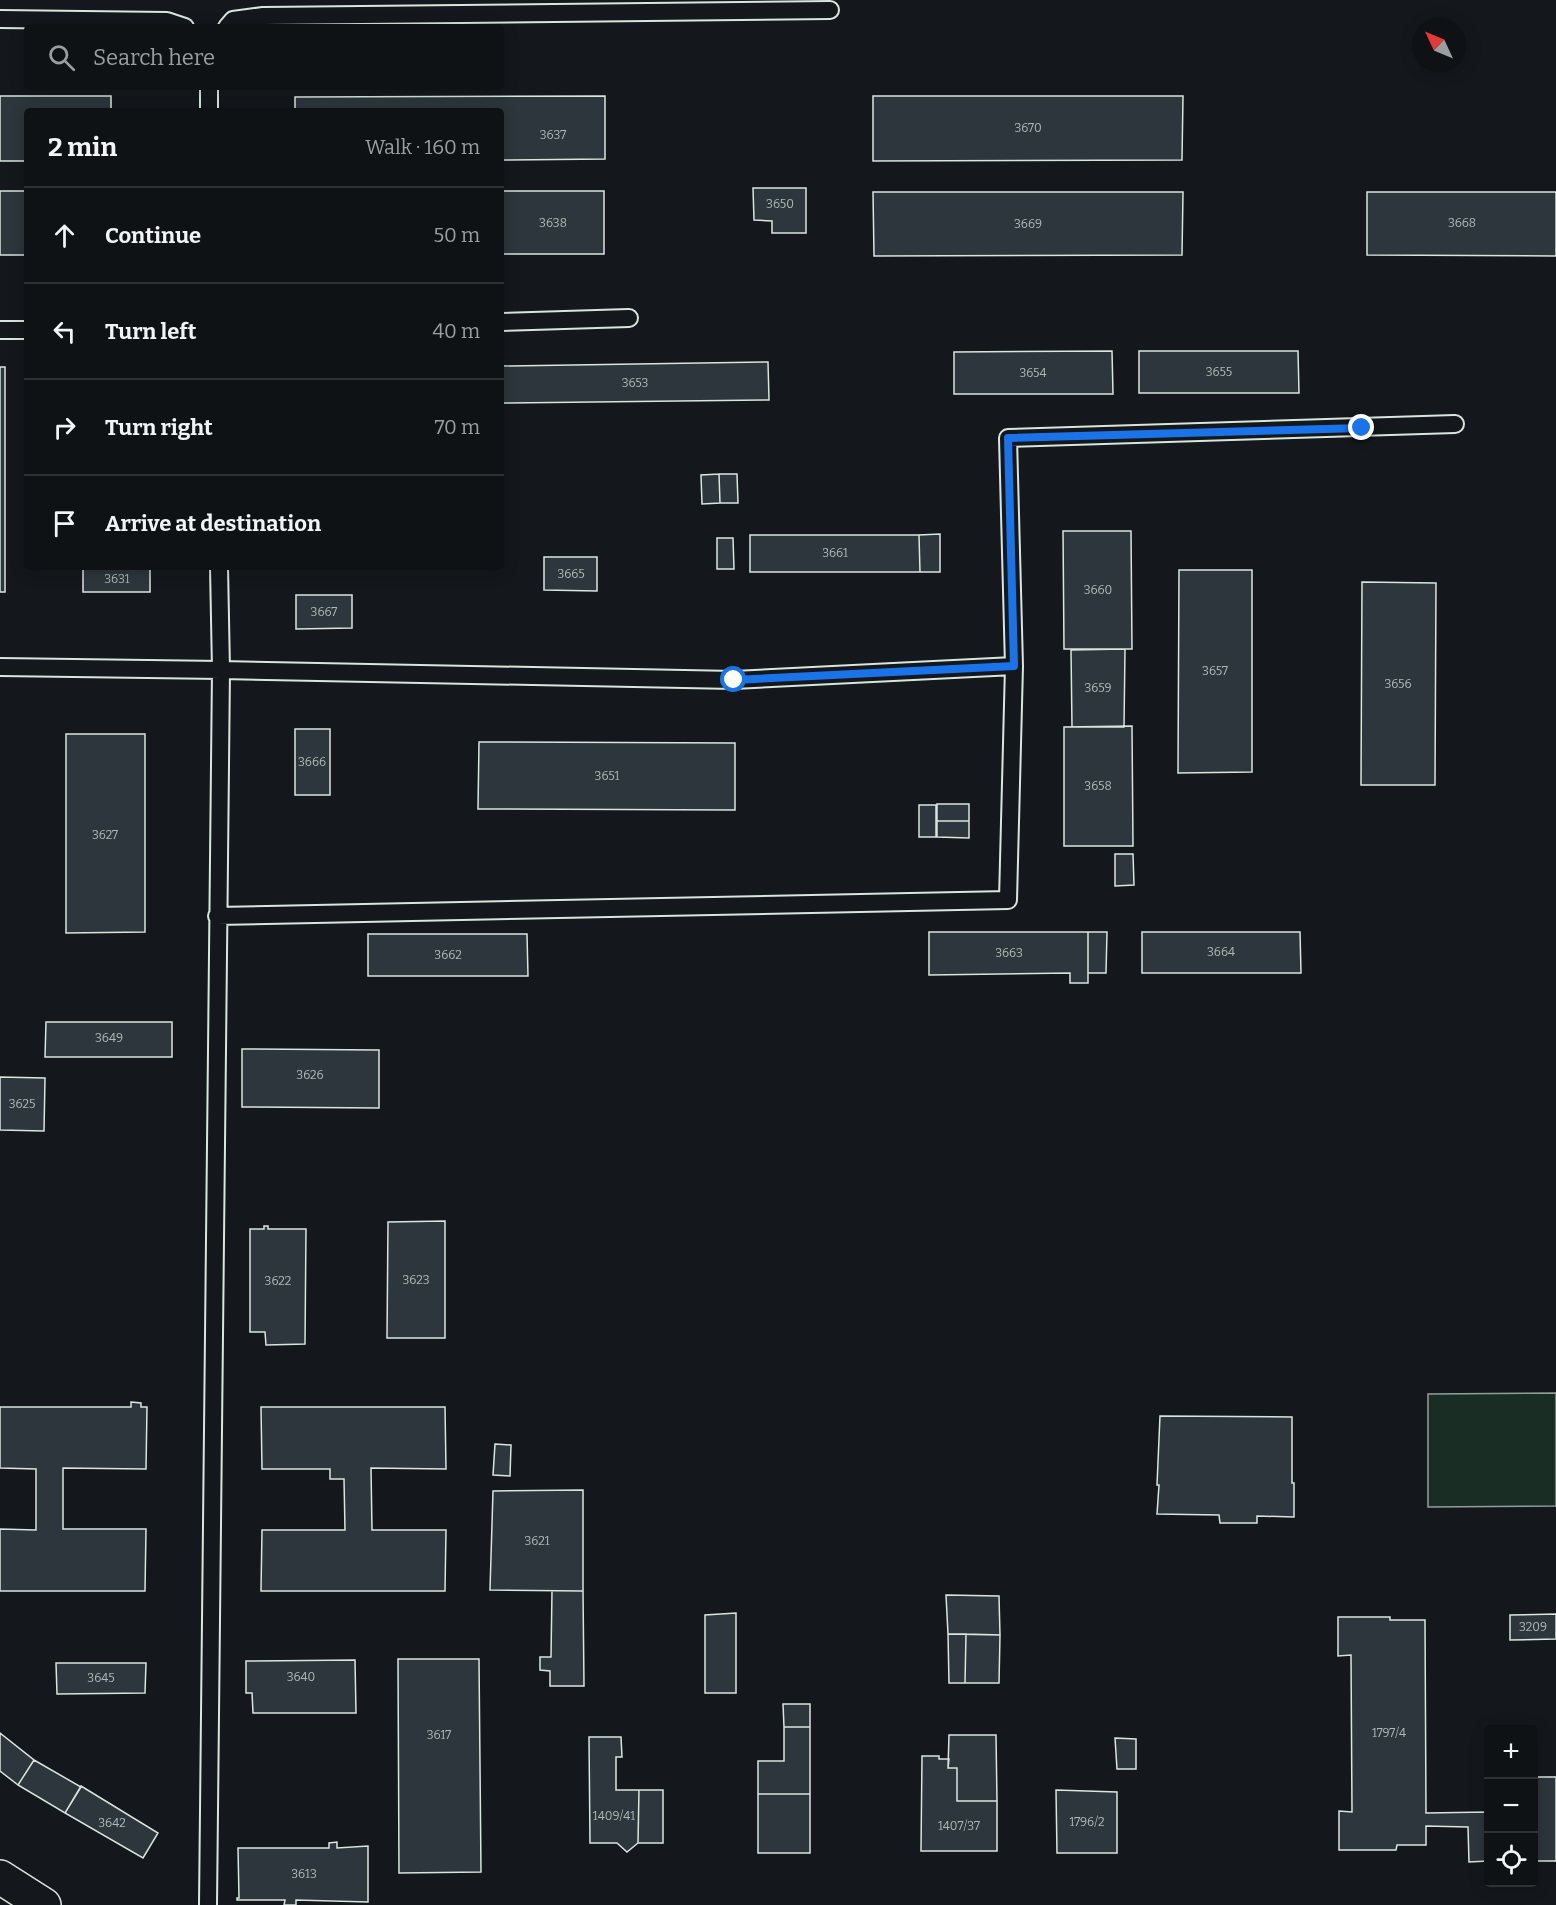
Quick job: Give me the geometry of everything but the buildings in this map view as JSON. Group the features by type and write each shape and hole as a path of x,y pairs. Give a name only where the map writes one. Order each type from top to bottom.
{"main road":[{"path":"0,1877 44,1905"}],"lane":[{"path":"230,24 233,20 263,16 830,10"},
{"path":"0,19 167,21 176,24"},
{"path":"209,90 209,108"},
{"path":"504,322 629,318"},
{"path":"0,330 24,330"},
{"path":"217,916 1008,900 1014,666 1008,438 1455,424"},
{"path":"208,1905 221,670 219,570"},
{"path":"0,667 734,680 1014,666"}],"green space":[{"path":"1556,1393 1556,1506 1428,1507 1428,1394"}],"route":[{"path":"734,680 1014,666 1008,438 1362,428"}]}
